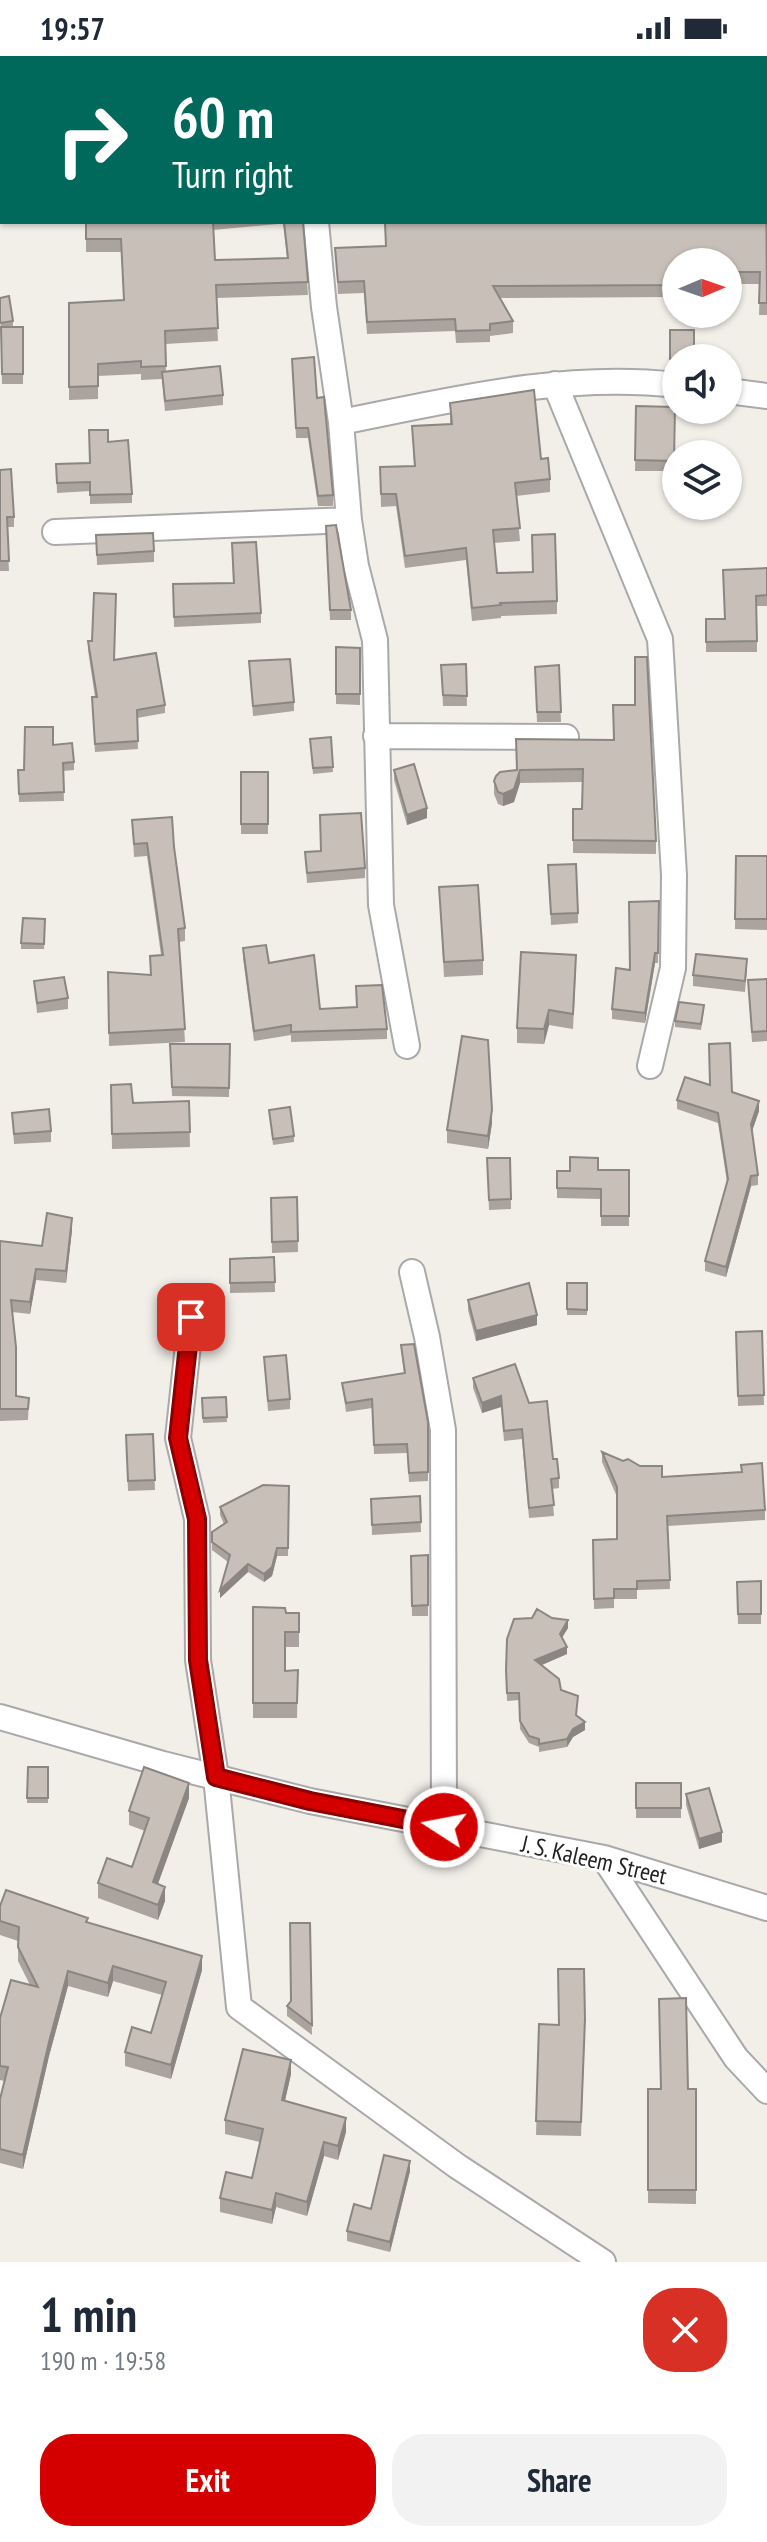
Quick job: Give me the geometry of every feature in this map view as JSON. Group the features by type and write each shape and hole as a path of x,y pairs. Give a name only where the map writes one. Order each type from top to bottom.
{"street":[{"path":"316,224 324,307 341,422 349,520 356,566 375,640 381,905 407,1046"},
{"path":"341,422 555,384 662,383"},
{"path":"555,384 660,639 674,875 673,968 650,1066"},
{"path":"742,393 767,396"},
{"path":"55,532 349,520"},
{"path":"376,736 566,737"},
{"path":"412,1272 443,1430 444,1827"},
{"path":"191,1317 178,1438 197,1519 198,1660 216,1777 239,2007 457,2166 603,2262"},
{"name":"J. S. Kaleem Street","path":"0,1717 310,1801 604,1858 767,1908"},
{"path":"604,1858 736,2058 767,2091"}],"building":[{"path":"86,224 213,224 215,260 288,258 284,224 303,224 308,282 216,285 218,328 165,331 166,366 141,367 141,361 98,364 98,386 69,387 69,303 124,300 121,239 86,239"},
{"path":"385,224 766,224 767,303 759,303 760,272 742,272 742,248 662,248 662,285 493,286 513,321 490,324 490,330 456,331 455,319 367,322 364,281 338,282 335,248 386,246"},
{"path":"9,296 13,321 0,323 0,298"},
{"path":"1,327 23,327 23,374 2,374"},
{"path":"670,330 694,330 694,344 670,344"},
{"path":"314,357 317,398 324,397 333,495 318,496 308,428 296,428 292,359"},
{"path":"220,366 223,395 165,401 162,372"},
{"path":"534,390 541,459 548,458 550,479 515,483 520,528 493,530 497,573 533,572 532,535 555,534 557,601 500,603 472,608 466,548 405,556 396,494 381,494 380,467 415,466 412,426 452,424 450,403"},
{"path":"636,406 662,407 662,424 675,424 674,440 662,440 662,461 635,460"},
{"path":"89,430 108,430 108,442 128,440 132,494 90,495 90,482 57,483 56,464 90,463"},
{"path":"11,469 14,517 7,517 9,561 0,561 0,470"},
{"path":"336,525 351,610 330,610 326,526"},
{"path":"153,533 154,551 97,555 96,535"},
{"path":"256,542 261,613 174,617 173,584 234,583 232,543"},
{"path":"767,568 767,595 756,596 757,641 706,642 706,619 725,619 723,570"},
{"path":"94,593 116,594 114,660 156,653 165,705 137,710 138,741 95,744 92,697 97,697 88,641 92,641"},
{"path":"336,647 360,648 360,694 336,694"},
{"path":"635,657 647,657 656,841 573,840 573,809 582,809 583,769 520,770 514,789 503,794 498,792 494,781 500,772 517,770 516,739 614,740 613,705 635,705"},
{"path":"290,659 294,702 253,706 249,661"},
{"path":"466,664 467,696 443,695 441,665"},
{"path":"559,665 561,712 537,712 535,667"},
{"path":"25,727 53,727 53,745 72,743 74,762 63,763 64,792 19,794 18,770 24,770"},
{"path":"331,737 333,767 313,768 310,739"},
{"path":"414,764 427,808 407,815 394,770"},
{"path":"241,772 268,772 268,824 241,824"},
{"path":"361,813 365,868 307,873 305,852 321,851 320,815"},
{"path":"172,817 185,928 178,929 185,1029 109,1033 108,972 151,975 150,956 163,955 147,843 134,844 132,820"},
{"path":"736,856 767,856 767,919 735,919"},
{"path":"576,864 578,913 551,914 548,865"},
{"path":"478,885 483,960 444,962 439,887"},
{"path":"659,901 658,953 655,953 645,1013 612,1009 616,968 630,970 629,902"},
{"path":"23,918 45,919 44,944 21,943"},
{"path":"266,945 269,963 314,955 320,1009 357,1007 356,986 382,985 387,1029 291,1032 291,1025 254,1031 243,948"},
{"path":"521,952 576,955 573,1014 549,1010 544,1029 517,1028"},
{"path":"696,954 747,959 745,981 693,975"},
{"path":"64,977 68,998 37,1003 34,981"},
{"path":"767,979 767,1031 752,1032 748,980"},
{"path":"679,1002 704,1005 701,1024 675,1021"},
{"path":"462,1036 488,1040 492,1110 488,1136 447,1130"},
{"path":"730,1043 732,1092 759,1101 751,1124 758,1175 751,1176 726,1267 705,1261 728,1179 718,1113 677,1100 685,1077 710,1085 709,1044"},
{"path":"170,1044 230,1044 229,1088 172,1087"},
{"path":"131,1084 133,1103 189,1101 190,1132 112,1134 111,1085"},
{"path":"290,1107 294,1136 273,1139 269,1110"},
{"path":"49,1109 51,1131 14,1134 12,1113"},
{"path":"570,1157 598,1158 598,1170 629,1170 629,1216 601,1216 601,1189 557,1188 557,1171 570,1171"},
{"path":"487,1158 510,1158 511,1199 489,1200"},
{"path":"297,1197 298,1241 272,1242 271,1198"},
{"path":"47,1213 72,1218 66,1271 36,1269 30,1302 11,1300 16,1347 16,1396 29,1398 28,1409 0,1409 0,1241 42,1246"},
{"path":"274,1257 275,1282 230,1283 230,1259"},
{"path":"529,1283 537,1315 476,1331 468,1300"},
{"path":"567,1283 587,1283 587,1310 567,1309"},
{"path":"762,1331 764,1395 738,1396 736,1332"},
{"path":"414,1344 428,1422 428,1472 409,1473 407,1444 374,1445 372,1399 346,1403 342,1383 405,1373 401,1345"},
{"path":"286,1355 290,1399 268,1401 264,1357"},
{"path":"515,1364 529,1403 547,1401 553,1459 557,1459 559,1478 551,1479 554,1505 529,1508 522,1429 504,1431 501,1396 482,1403 473,1378"},
{"path":"226,1397 227,1417 203,1418 202,1398"},
{"path":"153,1434 155,1480 128,1481 126,1435"},
{"path":"602,1452 623,1461 628,1459 640,1466 662,1466 662,1477 742,1472 741,1465 762,1463 765,1510 667,1516 670,1580 637,1581 637,1589 614,1589 614,1598 594,1599 593,1540 617,1539 617,1487"},
{"path":"263,1485 289,1486 288,1548 277,1548 272,1567 264,1574 248,1564 220,1590 230,1555 212,1542 212,1532 227,1522 220,1507"},
{"path":"420,1496 421,1522 372,1525 371,1499"},
{"path":"428,1555 428,1605 412,1606 411,1556"},
{"path":"761,1581 761,1614 738,1614 737,1582"},
{"path":"253,1607 285,1608 286,1613 299,1613 299,1632 285,1632 285,1671 298,1670 297,1703 253,1703"},
{"path":"537,1609 552,1618 568,1620 560,1634 567,1647 535,1660 559,1679 561,1690 578,1696 576,1715 585,1722 573,1729 567,1739 539,1744 539,1739 529,1736 520,1721 519,1693 507,1693 506,1670 507,1639 514,1619 532,1618"},
{"path":"28,1767 48,1767 48,1798 27,1798"},
{"path":"144,1767 189,1783 153,1882 165,1887 158,1905 98,1883 107,1858 132,1867 149,1818 129,1811"},
{"path":"636,1783 681,1783 681,1808 636,1808"},
{"path":"709,1788 722,1832 699,1839 686,1794"},
{"path":"6,1890 88,1918 86,1922 202,1956 171,2065 125,2052 132,2027 151,2033 166,1982 113,1966 108,1983 68,1971 23,2155 0,2149 0,2099 8,2067 0,2066 0,2018 11,1980 38,1987 18,1947 19,1927 0,1921 0,1906"},
{"path":"290,1923 310,1923 312,2025 287,2006 291,2001"},
{"path":"558,1969 584,1969 581,2122 536,2121 539,2024 559,2025"},
{"path":"686,1998 688,2089 696,2089 696,2190 648,2190 648,2089 661,2089 659,1999"},
{"path":"243,2049 291,2060 282,2100 346,2118 338,2146 324,2142 307,2202 276,2193 272,2210 220,2198 226,2172 252,2178 263,2129 225,2120"},
{"path":"384,2155 410,2161 390,2242 347,2231 354,2204 371,2209"}],"route":[{"path":"191,1317 178,1438 197,1519 198,1660 216,1777 310,1801 444,1827"}]}
